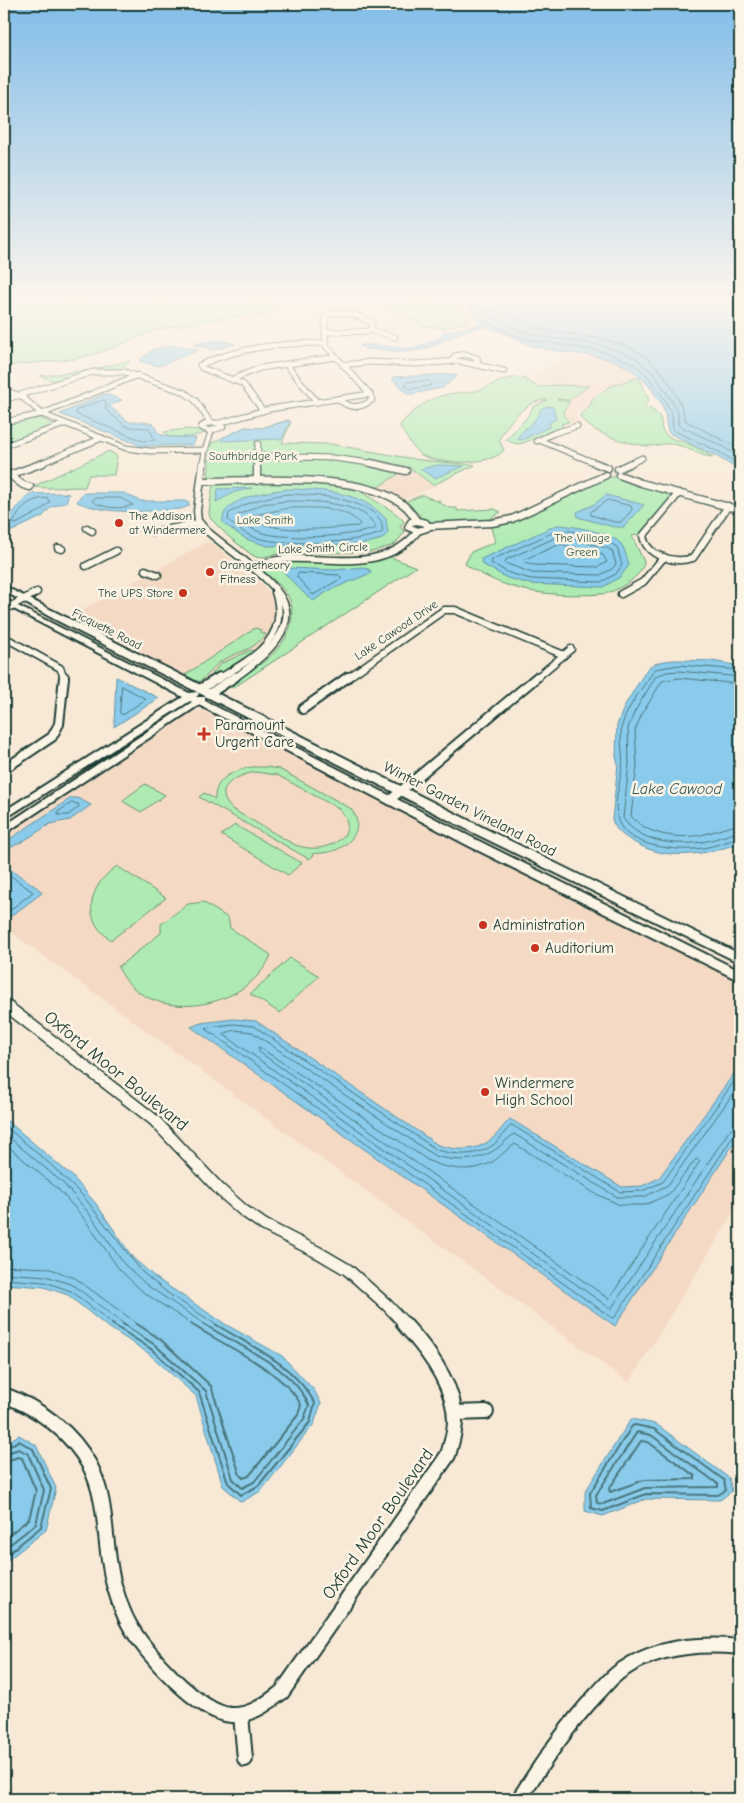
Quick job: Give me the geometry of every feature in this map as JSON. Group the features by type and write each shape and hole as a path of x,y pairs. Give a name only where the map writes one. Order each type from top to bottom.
{"main road":[{"name":"Ficquette Road","path":"4,588 200,690"},
{"name":"Ficquette Road","path":"6,606 193,699"},
{"name":"Winter Garden Vineland Road","path":"200,690 740,959"},
{"path":"4,831 193,699 200,690"},
{"path":"4,816 193,699 210,694"},
{"name":"Winter Garden Vineland Road","path":"193,699 740,976"}],"street":[{"path":"4,400 56,383"},
{"path":"4,422 42,414 118,383"},
{"path":"161,383 193,397 210,422 222,425 243,420 249,415 263,410 370,394"},
{"path":"240,383 245,386 263,410"},
{"path":"302,383 317,402"},
{"path":"338,399 347,407 366,406 372,400 370,394 360,383"},
{"path":"4,390 21,396 42,414 126,448 142,451 205,450"},
{"path":"210,422 201,427 203,430 211,432 219,430 222,425"},
{"path":"4,446 65,424"},
{"path":"577,426 554,433 537,441 606,471 618,472 679,493 740,510"},
{"path":"210,694 260,660 276,642 282,626 274,589 200,523 197,512 205,450 211,432"},
{"path":"6,474 59,457 102,438"},
{"path":"258,482 259,456 263,453 261,444"},
{"path":"259,456 342,458 406,471"},
{"path":"618,472 642,458"},
{"path":"418,531 408,527 411,522 418,521 426,523 428,526 492,523 512,519 606,471"},
{"path":"6,474 23,485 30,487"},
{"path":"202,481 258,482 312,480 352,485 396,500 409,509 418,521"},
{"path":"679,493 666,505 643,536 643,542 647,548 664,557 684,561 693,558 728,506"},
{"path":"153,532 200,523"},
{"name":"Lake Smith Circle","path":"250,567 280,559 358,559 376,557 403,547 413,539 418,531 424,530 428,526"},
{"path":"86,566 116,551"},
{"path":"621,594 643,582 664,557"},
{"path":"145,570 158,575"},
{"path":"6,606 37,592"},
{"name":"Lake Cawood Drive","path":"303,709 444,610 455,610 564,655"},
{"path":"200,690 250,658 268,644 282,626"},
{"path":"4,637 60,668 65,679 59,724 52,738 4,769"},
{"path":"390,800 571,649"},
{"name":"Oxford Moor Boulevard","path":"4,1004 154,1120 176,1141 216,1189 245,1212 273,1230 331,1259 361,1281 382,1300 413,1333 437,1369 450,1394 455,1413 455,1426 448,1455 282,1692 264,1706 241,1715 222,1714 207,1708 190,1696 139,1640 124,1615 112,1575 101,1503 90,1467 72,1439 49,1418 23,1401 4,1395"},
{"path":"455,1413 486,1412"},
{"path":"519,1799 549,1752 578,1713 622,1670 669,1649 711,1643 740,1646"},
{"path":"241,1715 245,1760"}],"shaded area":[{"path":"618,383 608,387 589,400 590,404 576,415 582,423 573,425 564,416 565,407 572,398 591,386 535,384"},
{"path":"409,467 434,487 403,499 377,488"},
{"path":"209,541 264,586 272,597 276,610 275,623 265,641 212,679 199,683 69,617"},
{"name":"Windermere High School","path":"205,710 468,846 740,982 740,1202 629,1383 4,927 4,837 194,711"}],"green space":[{"path":"531,383 538,387 556,385 589,386 569,400 557,399 570,402 563,411 564,416 569,422 561,424 564,427 523,443 517,444 506,440 525,420 533,407 547,400 539,401 525,408 512,420 499,440 504,450 488,459 450,462 427,458 414,449 401,429 400,425 410,415 422,405 435,398 449,394 476,391 495,384"},
{"path":"620,383 642,383 649,400 644,406 658,414 664,433 713,457 672,444 649,446 631,443 610,437 590,427 580,415 591,404 591,400 611,386"},
{"path":"40,418 56,425 4,444 4,425"},
{"name":"Southbridge Park","path":"288,420 291,422 282,443 330,444 420,460 475,465 433,485 409,467 369,493 361,492 394,512 404,521 400,527 405,532 394,545 371,552 277,554 259,558 252,555 229,537 210,518 209,512 213,484 208,484 210,444 245,427 261,428"},
{"path":"186,429 199,430 206,433 189,437 169,437 164,432"},
{"path":"109,451 117,456 114,475 89,475 85,487 32,487"},
{"name":"The Village Green","path":"607,477 619,477 675,493 640,534 632,536 644,562 639,573 627,583 613,591 601,594 547,594 503,584 465,564 471,552 495,542 490,524 520,519"},
{"path":"423,495 436,501 440,500 438,502 450,508 457,508 457,511 494,509 501,512 491,518 491,522 429,523 419,518 420,515 404,502"},
{"path":"388,556 416,567 233,688 228,686 268,658 284,640 289,629 292,617 290,600 284,590 261,570 260,566 272,562"},
{"path":"255,628 266,634 255,645 219,663 199,682 185,675"},
{"path":"251,650 254,651 205,683 203,682 210,677 220,664"},
{"path":"267,767 279,769 350,808 355,814 357,821 355,834 340,848 330,852 312,854 314,855 309,859 199,797 204,793 215,799 221,781 232,773 245,769","holes":["255,772 277,775 339,809 347,823 347,829 340,840 318,848 295,845 232,809 226,802 225,789 233,780"]},
{"path":"145,784 165,795 141,812 123,800"},
{"path":"235,825 302,863 288,875 221,835"},
{"path":"117,866 166,898 111,940 101,932 95,922 92,902 100,883"},
{"path":"203,902 228,918 230,928 271,955 259,974 241,989 220,999 196,1005 173,1005 150,999 132,986 118,967 161,933 161,924 188,904"},
{"path":"290,958 319,976 280,1013 250,994"}],"water":[{"path":"396,383 448,383 442,388 407,394"},
{"path":"646,383 740,383 740,471 718,457 669,433 664,409"},
{"path":"105,394 122,400 109,406 129,422 153,424 159,434 169,437 196,438 193,445 142,446 60,414"},
{"path":"548,406 553,407 556,419 550,422 549,427 522,440 517,439 536,418 541,409"},
{"path":"290,422 282,439 222,441 222,438 245,427 262,428"},
{"path":"438,465 464,466 435,478 420,469"},
{"path":"252,488 235,492 216,502 218,489"},
{"name":"Lake Smith","path":"288,489 315,490 353,497 376,510 386,519 388,533 382,539 364,544 268,546 246,539 223,523 224,514 229,507 237,502 258,494"},
{"path":"124,493 140,501 184,501 189,503 189,506 181,509 116,511 77,502 82,494"},
{"path":"29,494 69,494 66,502 51,507 43,516 4,535 4,520 11,515"},
{"path":"606,495 644,505 624,527 614,527 578,517 577,512 593,505"},
{"path":"557,525 590,530 616,539 626,554 629,565 620,577 603,587 530,584 507,578 482,564 481,559"},
{"path":"362,567 370,570 371,573 330,590 313,601 282,570 289,568 335,570"},
{"name":"Lake Cawood","path":"679,660 712,661 740,666 740,843 713,851 671,854 645,848 632,841 617,829 612,819 618,764 616,757 617,725 625,705 647,669 658,663"},
{"path":"116,677 159,698 114,727"},
{"path":"71,798 77,798 91,805 70,820 50,824 22,842 9,848 4,847 4,843"},
{"path":"4,865 42,893 7,919 4,916"},
{"path":"233,1019 256,1021 438,1145 445,1147 475,1148 488,1142 510,1119 622,1187 642,1186 659,1178 740,1065 740,1134 615,1326 191,1027 201,1023"},
{"path":"4,1118 72,1176 97,1205 133,1258 156,1278 225,1324 282,1356 314,1390 321,1403 314,1424 261,1491 241,1502 223,1486 196,1396 148,1353 105,1325 68,1295 44,1287 4,1284"},
{"path":"631,1419 656,1424 729,1478 732,1491 720,1500 646,1499 603,1516 585,1511 585,1492"},
{"path":"19,1435 36,1445 56,1488 46,1530 4,1563 4,1444"}],"place":[{"name":"The Addison at Windermere","path":"119,523"},
{"name":"Orangetheory Fitness","path":"210,572"},
{"name":"The UPS Store","path":"183,593"},
{"name":"Paramount Urgent Care","path":"204,734"},
{"name":"Administration","path":"483,925"},
{"name":"Auditorium","path":"535,948"},
{"name":"Windermere High School","path":"485,1092"}]}
